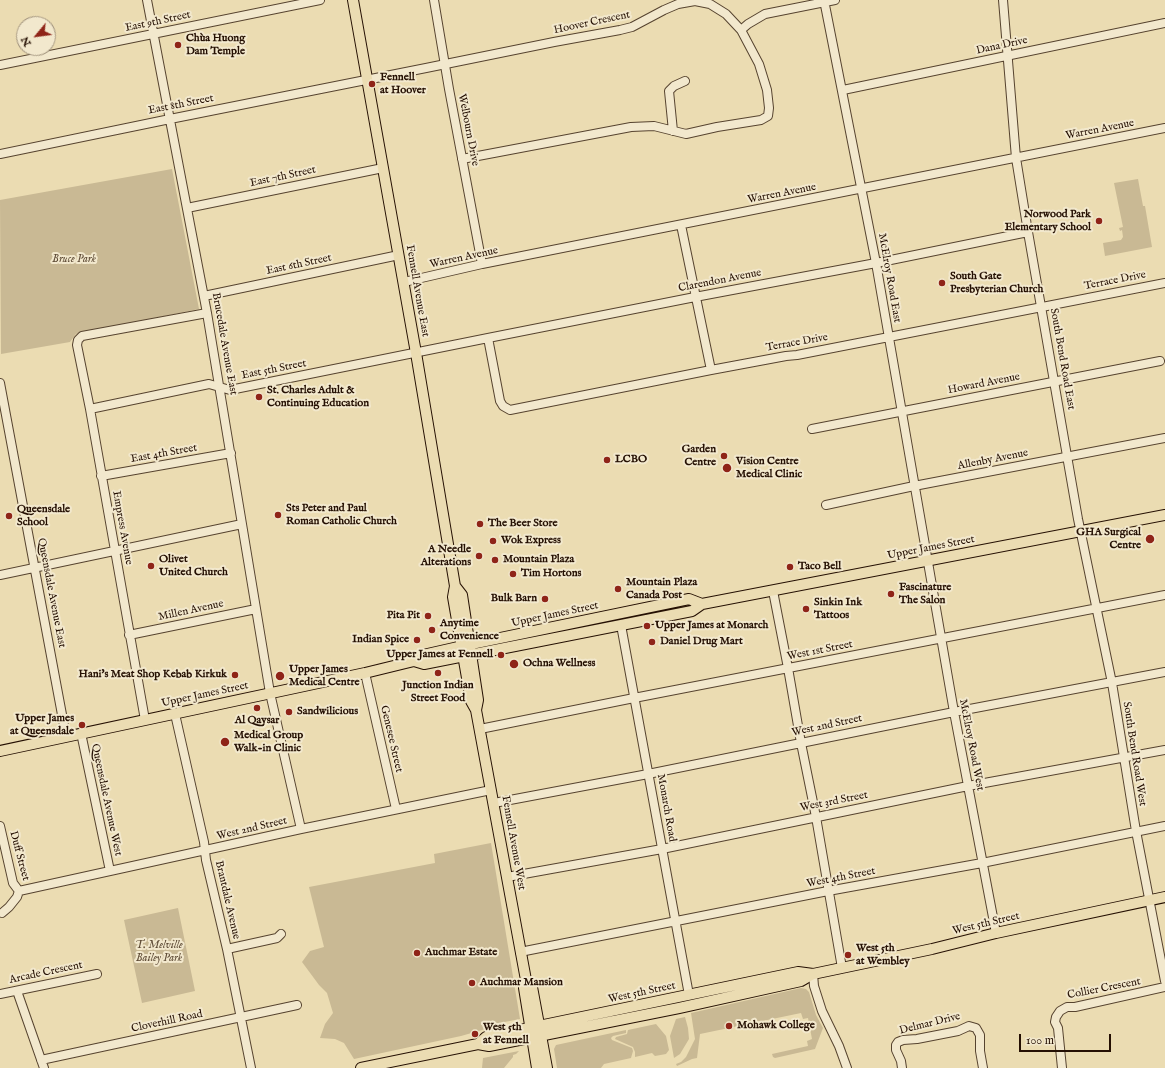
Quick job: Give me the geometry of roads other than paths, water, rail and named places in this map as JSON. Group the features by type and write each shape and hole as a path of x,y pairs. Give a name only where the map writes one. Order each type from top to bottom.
{"main road":[{"name":"Fennell Avenue East","path":"353,0 416,353 455,586 453,597 466,650"},
{"name":"Upper James Street","path":"0,751 80,732 175,714 365,673 414,661 423,655 466,650 620,625 692,611 702,604 1165,515"},
{"name":"Upper James Street","path":"466,650 690,600 702,604"},
{"name":"Fennell Avenue West","path":"466,650 478,700 476,710 520,952 526,980 532,987 536,1032 537,1068"},
{"name":"West 5th Street","path":"536,1032 689,995 798,972 813,974 1165,897"},
{"name":"West 5th Street","path":"361,1068 478,1044 486,1037 536,1032 679,1008 801,982 813,974"},
{"name":"Fennell Avenue West","path":"536,1032 547,1068"}],"street":[{"name":"Brucedale Avenue East","path":"148,0 208,313 270,693 301,829"},
{"name":"East 9th Street","path":"0,65 320,0"},
{"name":"Welbourn Drive","path":"434,0 482,264"},
{"path":"741,30 765,14 835,0"},
{"name":"South Bend Road East","path":"1004,0 1016,158 1081,531"},
{"name":"McElroy Road East","path":"824,1 843,90 876,264 927,561"},
{"name":"Hoover Crescent","path":"367,80 632,27 678,4 695,2 710,4 726,14 741,30 759,64 767,90 770,108 768,116 761,120 686,134 654,126 631,127 462,160"},
{"name":"Dana Drive","path":"843,90 1165,23"},
{"name":"East 8th Street","path":"0,154 367,80"},
{"path":"673,131 669,91 674,86 685,82"},
{"name":"Warren Avenue","path":"404,282 482,264 1165,128"},
{"name":"East 7th Street","path":"187,208 383,168"},
{"path":"681,225 711,370"},
{"name":"Clarendon Avenue","path":"416,353 695,297 876,264 1028,232"},
{"name":"East 6th Street","path":"204,296 399,255"},
{"name":"Terrace Drive","path":"488,338 500,401 503,406 510,410 1165,282"},
{"name":"Empress Avenue","path":"145,720 90,409 77,345 78,340 82,336 208,313"},
{"name":"East 5th Street","path":"90,409 209,384 230,390 416,353"},
{"name":"Howard Avenue","path":"812,429 1160,361"},
{"name":"Queensdale Avenue East","path":"0,383 66,736"},
{"path":"0,430 9,428"},
{"name":"Allenby Avenue","path":"826,505 914,486 1165,438"},
{"name":"East 4th Street","path":"101,476 231,453"},
{"path":"0,575 242,524"},
{"name":"South Bend Road West","path":"1081,531 1112,683 1136,831 1165,981"},
{"name":"McElroy Road West","path":"927,561 996,933"},
{"path":"773,591 816,817 842,968"},
{"name":"West 1st Street","path":"480,730 634,698 1165,595"},
{"name":"Millen Avenue","path":"129,635 256,609"},
{"name":"Monarch Road","path":"620,625 689,995"},
{"name":"West 2nd Street","path":"494,803 1165,672"},
{"name":"Genesee Street","path":"365,673 396,809"},
{"name":"Brantdale Avenue","path":"175,714 206,860 227,949 251,1068"},
{"name":"Queensdale Avenue West","path":"80,732 110,871"},
{"name":"West 3rd Street","path":"507,877 662,848 968,786 1165,750"},
{"name":"West 2nd Street","path":"19,891 301,829 491,790"},
{"name":"Duff Street","path":"0,826 13,883 19,891"},
{"name":"West 4th Street","path":"520,952 828,891 982,863 1165,826"},
{"path":"2,913 17,897 19,891"},
{"path":"227,949 277,938 281,934"},
{"name":"Arcade Crescent","path":"0,994 97,974"},
{"path":"813,974 814,986 822,1011 841,1050 847,1068"},
{"name":"Collier Crescent","path":"1062,1068 1058,1028 1055,1022 1060,1011 1067,1007 1165,987"},
{"path":"17,991 42,1064"},
{"name":"Cloverhill Road","path":"42,1064 297,1005"},
{"name":"Delmar Drive","path":"902,1068 901,1061 896,1050 896,1045 898,1042 958,1031 968,1026 976,1028 980,1035 980,1050 983,1068"}],"place":[{"name":"Chùa Huong Dam Temple","path":"178,45"},
{"name":"Fennell at Hoover","path":"372,84"},
{"name":"Norwood Park Elementary School","path":"1099,221"},
{"name":"South Gate Presbyterian Church","path":"942,283"},
{"name":"St. Charles Adult & Continuing Education","path":"259,397"},
{"name":"Garden Centre","path":"724,456"},
{"name":"LCBO","path":"607,460"},
{"name":"Vision Centre Medical Clinic","path":"727,468"},
{"name":"Sts Peter and Paul Roman Catholic Church","path":"278,515"},
{"name":"Queensdale School","path":"9,516"},
{"name":"The Beer Store","path":"480,524"},
{"name":"GHA Surgical Centre","path":"1150,539"},
{"name":"Wok Express","path":"493,541"},
{"name":"A Needle Alterations","path":"479,556"},
{"name":"Mountain Plaza","path":"495,560"},
{"name":"Olivet United Church","path":"151,566"},
{"name":"Taco Bell","path":"790,567"},
{"name":"Tim Hortons","path":"513,574"},
{"name":"Mountain Plaza Canada Post","path":"618,589"},
{"name":"Fascinature The Salon","path":"891,594"},
{"name":"Bulk Barn","path":"545,599"},
{"name":"Sinkin Ink Tattoos","path":"806,609"},
{"name":"Pita Pit","path":"428,616"},
{"name":"Upper James at Monarch","path":"647,626"},
{"name":"Anytime Convenience","path":"432,630"},
{"name":"Indian Spice","path":"417,640"},
{"name":"Daniel Drug Mart","path":"652,642"},
{"name":"Upper James at Fennell","path":"501,655"},
{"name":"Ochna Wellness","path":"514,664"},
{"name":"Junction Indian Street Food","path":"438,673"},
{"name":"Hani's Meat Shop Kebab Kirkuk","path":"235,675"},
{"name":"Upper James Medical Centre","path":"280,676"},
{"name":"Al Qaysar","path":"257,708"},
{"name":"Sandwilicious","path":"289,712"},
{"name":"Upper James at Queensdale","path":"82,725"},
{"name":"Medical Group Walk-in Clinic","path":"225,742"},
{"name":"Auchmar Estate","path":"417,953"},
{"name":"West 5th at Wembley","path":"848,955"},
{"name":"Auchmar Mansion","path":"472,983"},
{"name":"Mohawk College","path":"729,1026"},
{"name":"West 5th at Fennell","path":"475,1034"}],"park label":[{"name":"Bruce Park","path":"74,260"},
{"name":"T. Melville Bailey Park","path":"159,952"}]}
